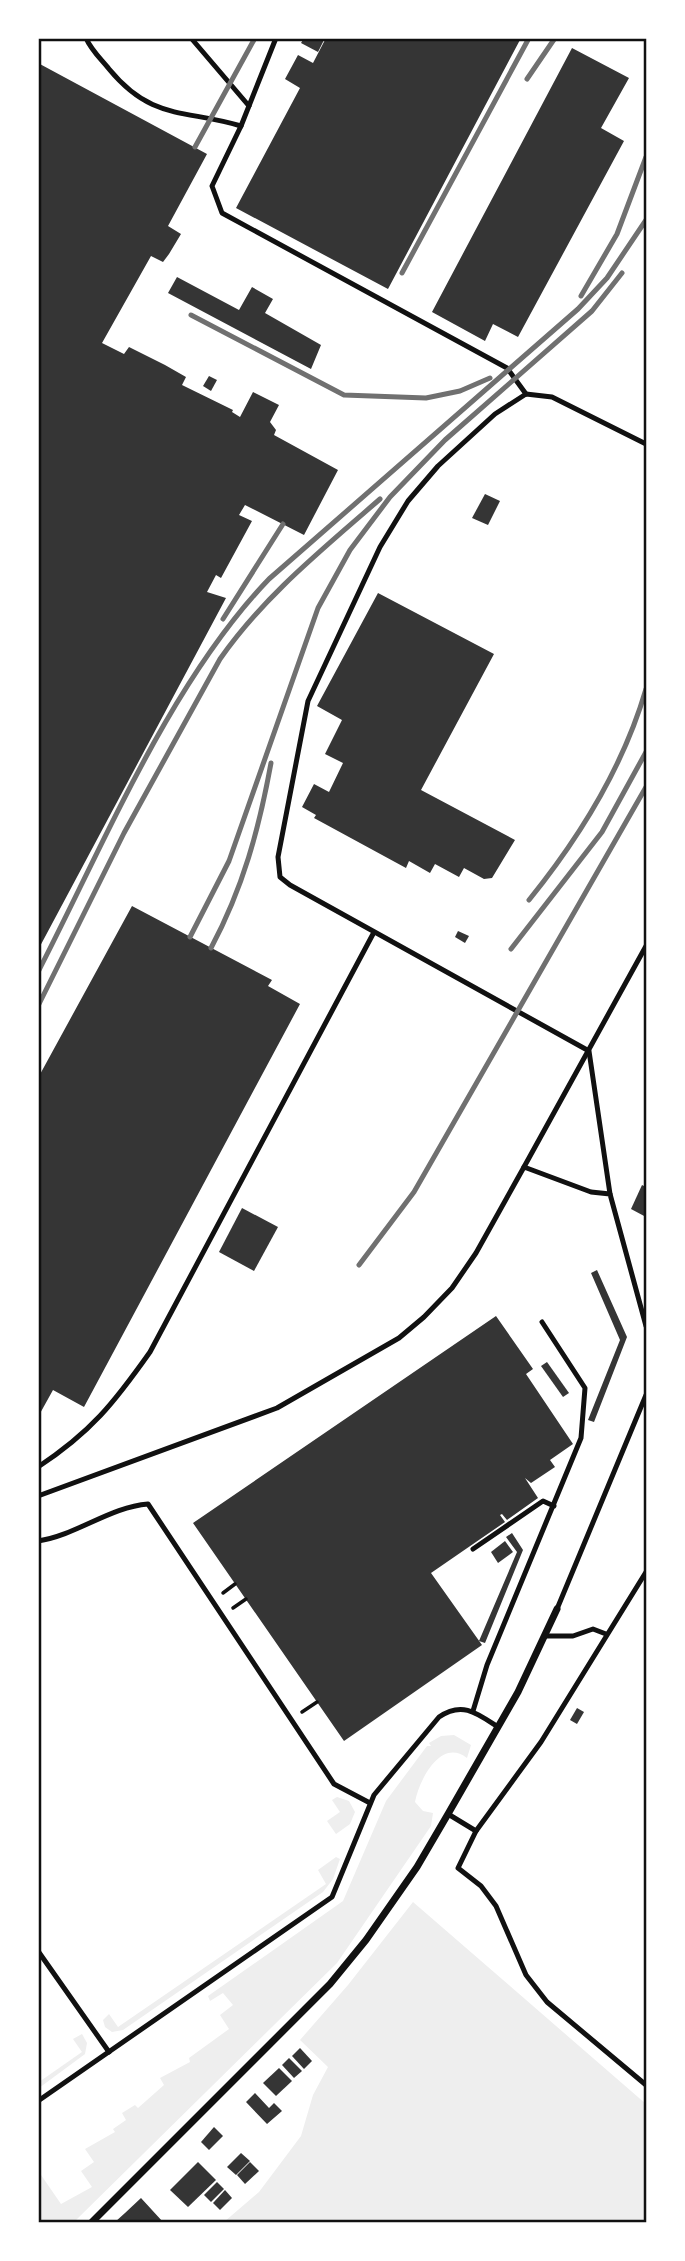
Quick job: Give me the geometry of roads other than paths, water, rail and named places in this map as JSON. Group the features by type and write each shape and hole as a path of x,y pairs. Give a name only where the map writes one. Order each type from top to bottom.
{"street":[{"path":"92,2222 330,1984 366,1940 410,1878 448,1814 498,1727 546,1636 557,1609"}],"lane":[{"path":"86,38 132,94 148,104 165,111 211,117 241,126"},
{"path":"191,38 250,106"},
{"path":"276,38 250,106 212,186 222,213 507,368 526,394"},
{"path":"589,1051 373,934 280,877 280,834 305,713 315,683 368,570 408,501 438,466 463,442 526,394 552,397 646,444"},
{"path":"38,1467 77,1441 119,1397 150,1352 373,934"},
{"path":"38,1496 277,1408 399,1338 424,1317 452,1288 475,1253 646,946"},
{"path":"589,1051 610,1194 646,1326"},
{"path":"524,1167 591,1192 610,1194"},
{"path":"473,1711 487,1665 581,1438 585,1388 542,1322"},
{"path":"557,1609 646,1395"},
{"path":"473,1549 543,1501 554,1506"},
{"path":"38,1541 69,1534 133,1505 148,1504 334,1784 370,1803"},
{"path":"646,1572 541,1742 476,1831 458,1868 481,1886 496,1906 526,1975 561,2015 646,2085"},
{"path":"546,1636 573,1636 593,1629 606,1634"},
{"path":"38,2101 332,1897 370,1803 439,1717 455,1709 473,1711 498,1727"},
{"path":"448,1814 476,1831"},
{"path":"38,1951 108,2053"}],"railway":[{"path":"195,147 255,38"},
{"path":"402,273 529,38"},
{"path":"527,79 555,38"},
{"path":"581,296 617,234 646,157"},
{"path":"38,972 141,766 200,666 233,620 269,579 578,309 607,278 646,220"},
{"path":"190,937 229,861 318,608 350,550 390,497 445,440 592,311 622,273"},
{"path":"191,315 344,395 426,398 460,391 490,378"},
{"path":"38,1006 124,833 220,659 275,594 380,499"},
{"path":"223,619 283,524"},
{"path":"529,900 566,852 598,800 625,746 646,689"},
{"path":"511,949 602,832 646,752"},
{"path":"211,948 241,880 261,811 271,763"},
{"path":"359,1265 414,1192 646,787"}]}
